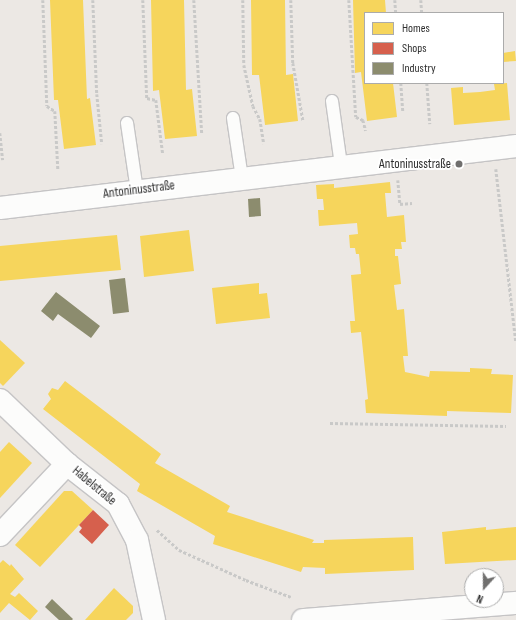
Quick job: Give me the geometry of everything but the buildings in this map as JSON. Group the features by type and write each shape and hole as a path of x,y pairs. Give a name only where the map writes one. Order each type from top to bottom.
{"street":[{"name":"Antoninusstraße","path":"0,208 341,165 516,146"},
{"name":"Habelstraße","path":"0,400 67,464 118,504 137,540 154,620"},
{"path":"0,534 67,464"},
{"path":"303,620 516,603"}],"lane":[{"path":"332,101 341,165"},
{"path":"234,118 242,178"},
{"path":"127,123 137,191"}],"path":[{"path":"42,0 46,106 55,111 58,168"},
{"path":"93,0 97,94 102,144"},
{"path":"143,0 147,98 156,100 163,155"},
{"path":"194,0 202,135"},
{"path":"243,0 244,65 253,106 260,119 264,144"},
{"path":"291,0 293,63 303,120"},
{"path":"349,0 356,117 363,120 366,131"},
{"path":"395,0 396,12"},
{"path":"421,0 422,12"},
{"path":"400,84 403,112"},
{"path":"427,84 430,124"},
{"path":"0,133 3,160"},
{"path":"495,161 516,341"},
{"path":"397,178 400,204 412,204"},
{"path":"330,423 506,426"},
{"path":"155,529 179,550 246,580 291,597"}],"place":[{"name":"Antoninusstraße","path":"459,164"}]}
